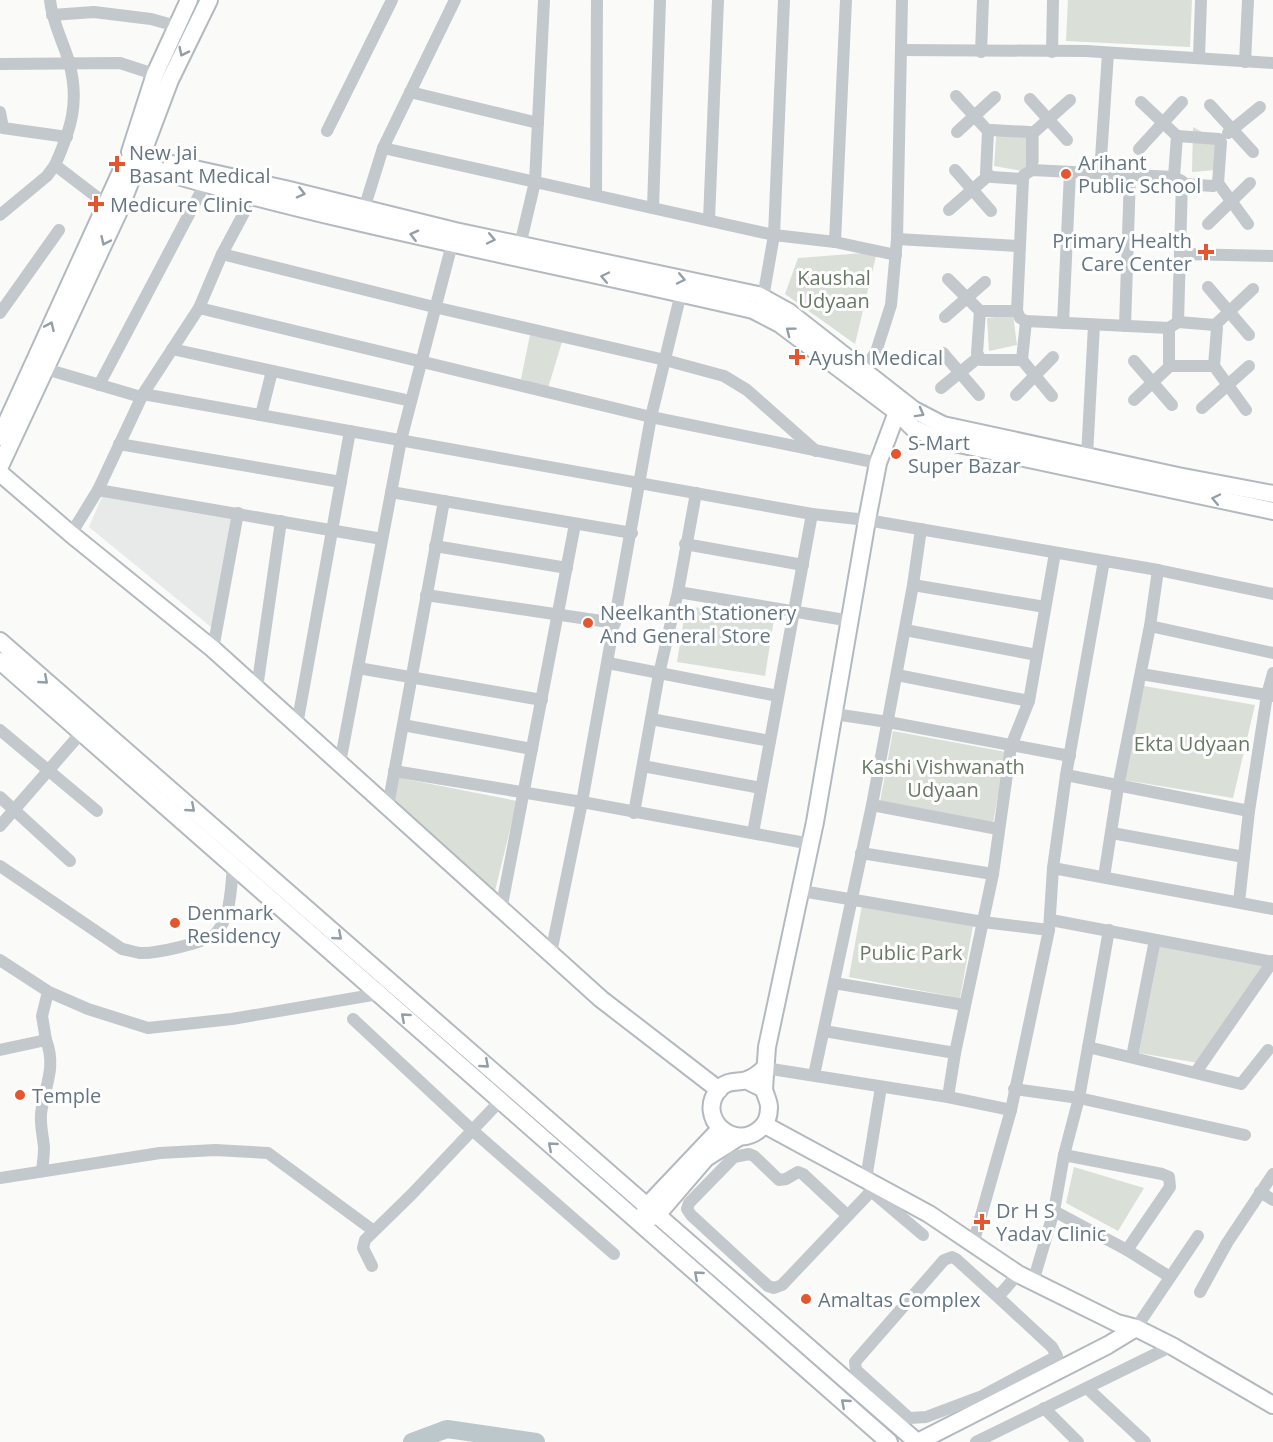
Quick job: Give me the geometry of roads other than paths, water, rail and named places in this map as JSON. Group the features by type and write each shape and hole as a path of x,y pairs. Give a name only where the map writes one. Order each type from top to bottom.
{"street":[{"path":"0,437 39,367 118,213 176,26 189,0"},
{"path":"162,77 209,0"},
{"path":"327,131 392,0"},
{"path":"364,208 383,148 454,0"},
{"path":"520,245 535,182 544,0"},
{"path":"596,194 597,0"},
{"path":"653,208 660,0"},
{"path":"709,220 718,0"},
{"path":"764,297 774,236 784,0"},
{"path":"835,242 846,0"},
{"path":"862,371 876,352 891,305 897,239 902,0"},
{"path":"981,52 983,0"},
{"path":"1052,52 1053,0"},
{"path":"1198,57 1201,0"},
{"path":"1245,62 1248,0"},
{"path":"0,214 47,176 55,165 74,116 75,98 69,64 50,4 151,19 176,26"},
{"path":"902,50 1108,53 1273,63"},
{"path":"1100,173 1108,53"},
{"path":"0,64 120,63 162,77"},
{"path":"410,92 538,123"},
{"path":"956,96 988,131 984,169 988,176"},
{"path":"957,132 995,97"},
{"path":"1030,99 1068,140"},
{"path":"1070,100 1032,134 1020,246 1017,311 1020,318 1026,321 1094,325 1215,325 1253,290"},
{"path":"1140,102 1177,136 1221,140"},
{"path":"1139,149 1182,102"},
{"path":"1210,105 1253,152"},
{"path":"1248,224 1218,183 1221,140 1260,107"},
{"path":"0,112 3,128 67,137"},
{"path":"988,131 1032,134"},
{"path":"1170,366 1180,254 1177,136"},
{"path":"383,148 596,194 774,236 835,242 896,255"},
{"path":"135,161 205,184 452,244 753,310 780,324 897,412 913,428 940,440 1273,511"},
{"path":"0,466 106,204 135,161"},
{"path":"135,161 174,164 520,245 764,297 789,312 914,411 943,425 1273,494"},
{"path":"55,165 106,204"},
{"path":"955,170 991,211"},
{"path":"1063,323 1070,172"},
{"path":"949,210 988,176 1070,172 1130,175 1213,186 1218,183"},
{"path":"1125,326 1130,175"},
{"path":"1209,224 1250,183"},
{"path":"99,385 205,184"},
{"path":"71,534 98,490 142,395 199,308 222,254 253,196"},
{"path":"0,313 59,230"},
{"path":"897,239 1020,246"},
{"path":"340,763 401,440 452,244"},
{"path":"222,254 724,376 747,390 817,452"},
{"path":"1180,254 1273,256"},
{"path":"948,279 980,311 1017,311"},
{"path":"945,317 985,282"},
{"path":"1208,287 1249,335"},
{"path":"551,953 608,663 651,417 681,293"},
{"path":"199,308 651,417 878,464"},
{"path":"980,311 977,353 981,360 1023,360"},
{"path":"1026,321 1023,360 1052,396"},
{"path":"1088,456 1094,325"},
{"path":"1215,325 1217,327 1214,366 1246,410"},
{"path":"172,349 411,401"},
{"path":"943,353 979,395"},
{"path":"941,388 979,357"},
{"path":"1016,395 1053,357"},
{"path":"1134,361 1172,405"},
{"path":"1134,399 1170,366 1214,366"},
{"path":"1202,408 1249,366"},
{"path":"39,367 142,395 812,514 867,519 1158,570 1273,594"},
{"path":"261,415 272,371"},
{"path":"764,1089 748,1081 736,1080 719,1090 713,1102 712,1113 720,1129 733,1137 755,1134 765,1125 768,1116 769,1106 764,1089 767,1047 811,844 878,464 897,412"},
{"path":"297,725 350,431"},
{"path":"119,444 341,482"},
{"path":"0,473 213,649 601,999 719,1090"},
{"path":"98,490 382,538"},
{"path":"391,492 632,533"},
{"path":"634,813 659,674 678,592 696,493"},
{"path":"388,806 444,501"},
{"path":"213,649 238,513"},
{"path":"753,833 812,514"},
{"path":"257,688 281,521"},
{"path":"501,910 575,525"},
{"path":"814,1075 872,805 913,585 921,529"},
{"path":"686,544 803,565"},
{"path":"435,546 567,568"},
{"path":"948,1097 993,874 1011,746 1029,701 1055,553"},
{"path":"973,1244 1011,1110 1050,925 1053,868 1066,775 1104,561"},
{"path":"1104,877 1118,787 1150,626 1158,570"},
{"path":"913,585 1045,607"},
{"path":"678,592 850,621"},
{"path":"426,595 615,623"},
{"path":"1150,626 1273,652"},
{"path":"905,630 1037,655"},
{"path":"0,641 383,987 500,1101 889,1442"},
{"path":"0,662 233,866 383,987 652,1211 918,1442 1108,1345 1136,1328 1198,1236"},
{"path":"608,663 778,696"},
{"path":"358,668 542,700"},
{"path":"1239,902 1249,811 1273,673"},
{"path":"1141,674 1270,695"},
{"path":"897,675 1029,701"},
{"path":"834,714 1070,756"},
{"path":"651,719 770,741"},
{"path":"403,725 532,749"},
{"path":"0,730 97,811"},
{"path":"0,826 81,733"},
{"path":"643,766 761,788"},
{"path":"394,771 582,802 811,844"},
{"path":"1066,775 1249,811"},
{"path":"0,797 70,861"},
{"path":"872,805 998,829"},
{"path":"1112,833 1244,857"},
{"path":"861,853 993,874"},
{"path":"0,866 122,949 141,953 156,952 216,934 224,920 230,896 233,866"},
{"path":"1053,868 1273,909"},
{"path":"802,891 983,921 1109,930 1273,962 1196,1072"},
{"path":"998,1297 1026,1278 1054,1211 1064,1155 1079,1098 1109,930"},
{"path":"1132,1057 1155,939"},
{"path":"0,960 48,992 88,1009 148,1028 232,1019 383,987"},
{"path":"834,983 965,1005"},
{"path":"42,1170 44,1150 41,1117 44,1090 50,1079 50,1056 42,1016 48,992"},
{"path":"353,1019 472,1130 614,1254"},
{"path":"824,1031 956,1053"},
{"path":"0,1050 46,1040"},
{"path":"1088,1047 1241,1084 1268,1050"},
{"path":"748,1081 765,1068 948,1097 1011,1110"},
{"path":"848,1216 803,1174 798,1172 779,1180 749,1154 734,1157 689,1203 687,1209 760,1278 774,1288 782,1285 848,1216 871,1185 881,1087"},
{"path":"1014,1089 1079,1098 1245,1135"},
{"path":"372,1266 363,1248 364,1240 500,1101"},
{"path":"765,1125 871,1185 929,1214 1026,1278 1117,1323 1136,1328 1172,1346 1273,1405"},
{"path":"652,1211 720,1129"},
{"path":"639,1223 706,1158 739,1137"},
{"path":"0,1178 160,1153 215,1150 268,1154 374,1231"},
{"path":"1064,1155 1162,1174 1169,1178 1170,1187 1127,1250"},
{"path":"1200,1292 1227,1243 1273,1174"},
{"path":"871,1185 923,1235"},
{"path":"1260,1192 1273,1200"},
{"path":"1054,1211 1127,1250 1170,1277"},
{"path":"952,1257 956,1259 998,1297 1052,1347 1057,1356 982,1396 926,1417 917,1418 909,1418 856,1370 855,1362 944,1260 952,1257"},
{"path":"976,1442 1172,1346"},
{"path":"1087,1388 1145,1442"},
{"path":"1044,1408 1078,1442"},
{"path":"996,1432 1007,1442"}],"waterway":[{"path":"412,1442 447,1429 536,1442"}],"place":[{"name":"New Jai Basant Medical","path":"117,164"},
{"name":"Arihant Public School","path":"1066,174"},
{"name":"Medicure Clinic","path":"96,204"},
{"name":"Primary Health Care Center","path":"1206,252"},
{"name":"Ayush Medical","path":"797,357"},
{"name":"S-Mart Super Bazar","path":"896,454"},
{"name":"Neelkanth Stationery And General Store","path":"588,623"},
{"name":"Denmark Residency","path":"175,923"},
{"name":"Temple","path":"20,1095"},
{"name":"Dr H S Yadav Clinic","path":"982,1222"},
{"name":"Amaltas Complex","path":"806,1299"}],"park label":[{"name":"Kaushal Udyaan","path":"834,288"},
{"name":"Ekta Udyaan","path":"1192,743"},
{"name":"Kashi Vishwanath Udyaan","path":"943,778"},
{"name":"Public Park","path":"911,952"}]}
